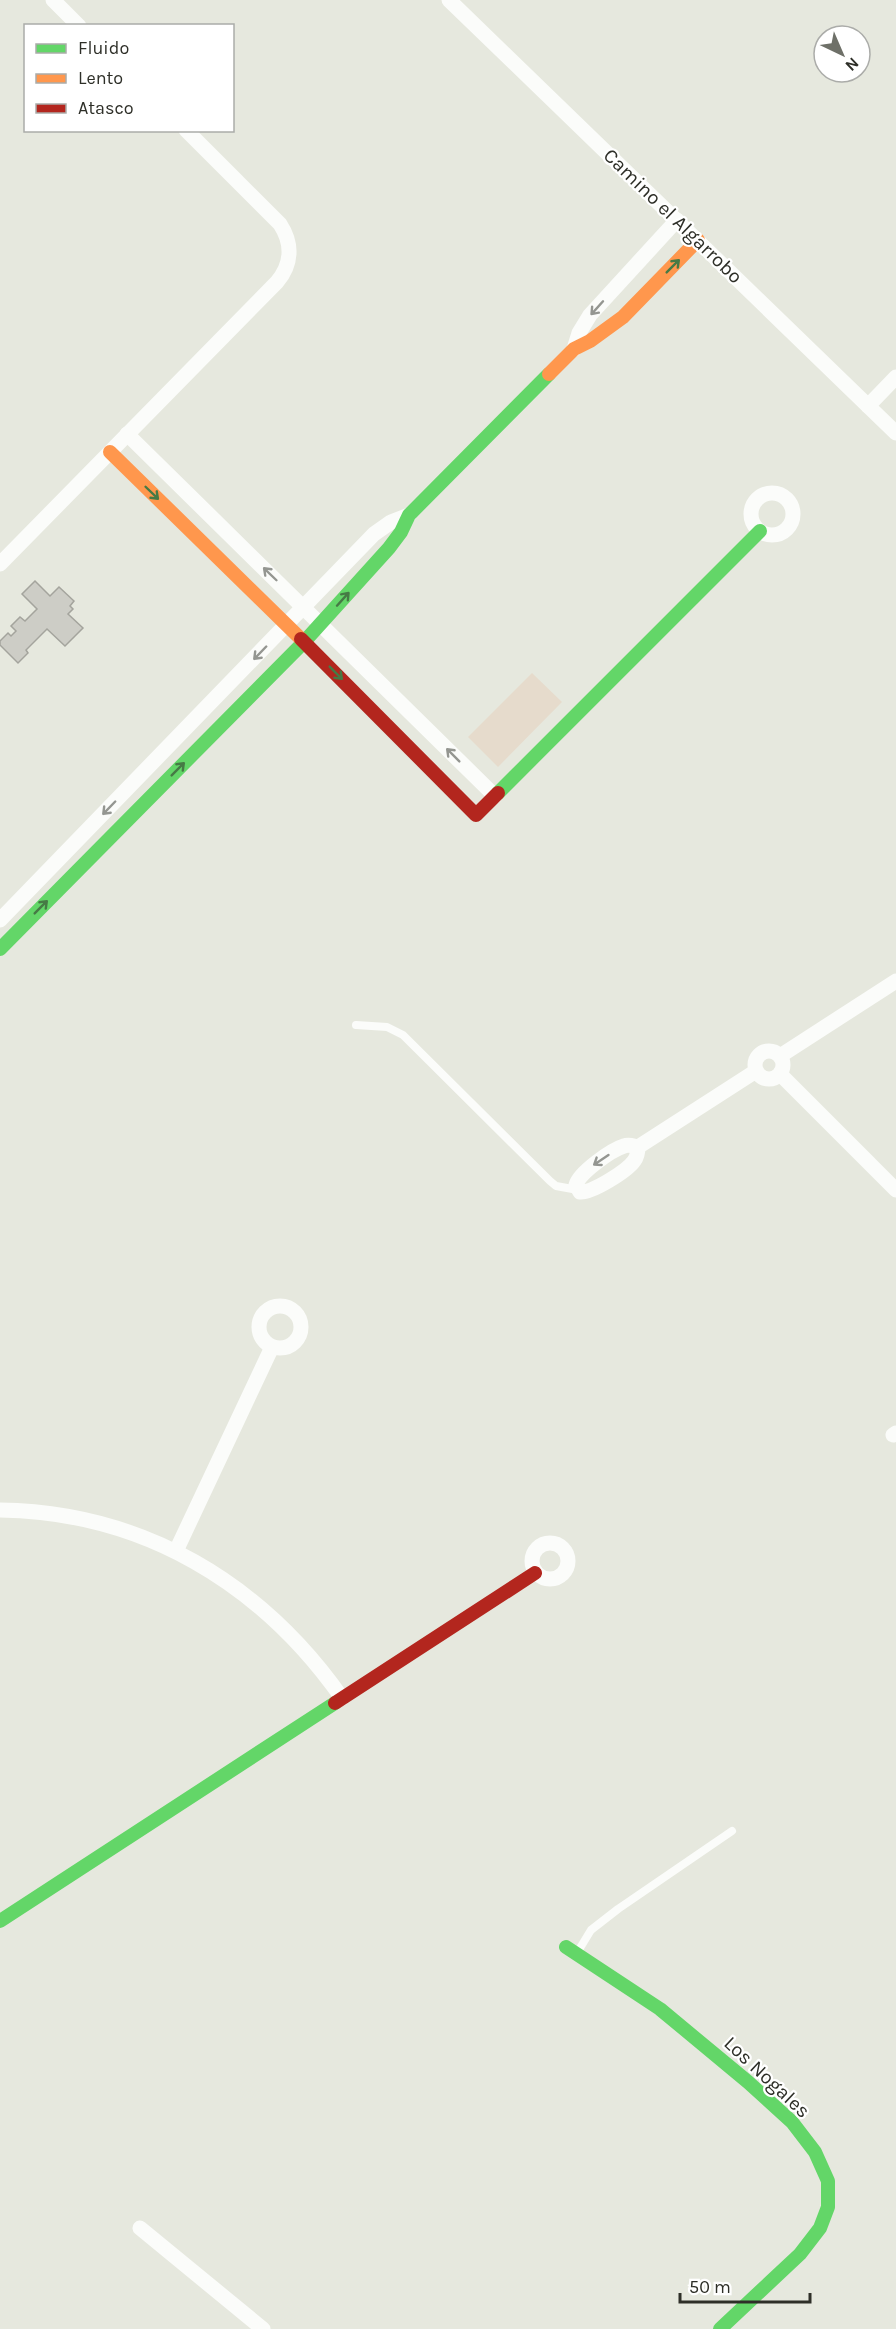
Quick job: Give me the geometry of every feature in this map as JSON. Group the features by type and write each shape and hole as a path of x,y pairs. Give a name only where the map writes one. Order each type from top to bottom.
{"street":[{"path":"53,0 77,24"},
{"name":"Camino el Algarrobo","path":"449,0 896,433"},
{"path":"0,564 277,282 289,260 289,242 280,224 188,132"},
{"path":"574,349 579,333 590,315 677,220"},
{"path":"0,949 304,642 389,548 401,532 409,515 574,349 591,342 615,324 698,240"},
{"path":"868,406 896,377"},
{"path":"127,434 495,796"},
{"path":"110,452 287,625 476,815 760,531"},
{"path":"0,920 374,534 391,522 409,515"},
{"path":"780,1056 896,981"},
{"path":"771,1051 780,1056 783,1067 780,1074 767,1079 756,1071 755,1061 761,1053 771,1051"},
{"path":"578,1190 577,1180 584,1172 619,1148 630,1145 638,1147 756,1071"},
{"path":"780,1074 896,1190"},
{"path":"176,1551 272,1347"},
{"path":"0,1510 45,1513 99,1523 176,1551 220,1577 278,1623 311,1657 342,1698"},
{"path":"0,1921 535,1573"},
{"name":"Los Nogales","path":"572,1950 660,2009 748,2082 792,2122 815,2152 828,2181 828,2207 820,2228 801,2254 720,2329"},
{"path":"140,2228 263,2329"}],"lane":[{"path":"356,1025 387,1027 403,1035 550,1181 556,1186 578,1190"},
{"path":"572,1950 591,1930 618,1909 732,1831"}],"shaded area":[{"path":"532,673 562,702 498,767 468,737"}],"building":[{"path":"35,581 50,596 59,587 74,601 70,606 73,609 68,614 83,628 65,646 47,629 26,650 28,653 18,663 0,645 0,641 8,633 11,636 16,631 11,626 20,617 25,621 37,609 22,594"}],"traffic: fast":[{"path":"0,949 304,642 389,548 401,532 409,515 549,374"},
{"path":"498,793 760,531"},
{"path":"0,1921 335,1703"},
{"path":"566,1947 660,2009 748,2082 792,2122 815,2152 828,2181 828,2207 820,2228 800,2254 720,2329"}],"traffic: slow":[{"path":"549,374 574,349 590,341 623,317 698,240"},
{"path":"110,452 301,639"}],"traffic: jam":[{"path":"301,639 476,815 498,793"},
{"path":"335,1703 535,1573"}]}
